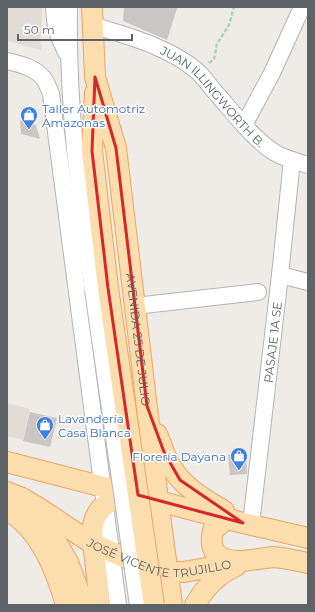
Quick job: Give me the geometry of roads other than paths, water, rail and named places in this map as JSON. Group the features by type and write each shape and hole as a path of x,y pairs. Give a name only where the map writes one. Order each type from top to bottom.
{"main road":[{"name":"AVENIDA 25 DE JULIO","path":"92,16 95,77 92,151 100,289 154,605"},
{"name":"AVENIDA 25 DE JULIO","path":"95,77 116,148 147,406 154,499 172,605"},
{"path":"147,406 171,468 180,480 194,492 241,522"},
{"path":"7,462 58,475 104,495 154,499 308,538"},
{"path":"15,495 37,512 46,524 68,562 84,605"},
{"name":"JOSÉ VICENTE TRUJILLO","path":"15,495 39,508 102,548 145,566 167,572 184,572 252,559 283,558 308,563"},
{"path":"100,605 102,548 93,522 104,495"},
{"path":"7,510 13,514 36,538 49,558 57,575 66,605"},
{"path":"241,522 223,522 213,530 211,542 212,549 222,558 230,560 252,559"},
{"path":"54,538 66,574 71,605"},
{"path":"195,605 207,587 225,571 252,559"}],"street":[{"name":"AVENIDA 25 DE JULIO","path":"54,7 55,24 59,39 68,57"},
{"name":"AVENIDA 25 DE JULIO","path":"69,7 68,57 80,205 100,289 138,605"},
{"path":"244,125 272,73 302,7"},
{"name":"JUAN ILLINGWORTH B.","path":"92,16 168,53 196,70 244,125 267,147 278,154 308,165"},
{"path":"7,61 22,65 36,72 45,79 51,94 104,495"},
{"name":"PASAJE 1A SE","path":"241,522 280,275 292,160"},
{"path":"280,275 308,282"},
{"path":"135,306 258,292"},
{"path":"7,454 58,475"},
{"path":"102,548 118,605"}],"place":[{"name":"Taller Automotriz Amazonas","path":"29,130"},
{"name":"Lavandería Casa Blanca","path":"45,440"},
{"name":"Florería Dayana","path":"239,471"}]}
